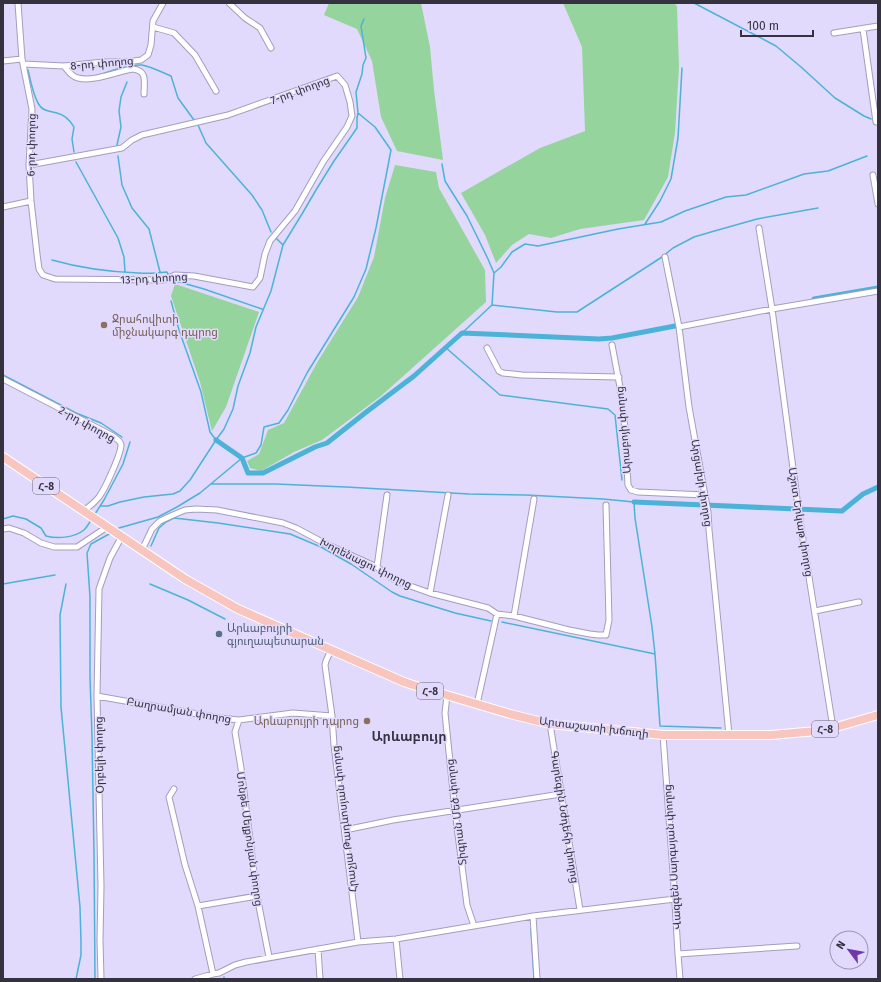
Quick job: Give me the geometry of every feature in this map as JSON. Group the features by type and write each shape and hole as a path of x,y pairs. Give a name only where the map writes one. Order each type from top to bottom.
{"main road":[{"name":"Հ-8","path":"3,457 122,536"},
{"name":"Արտաշատի խճուղի","path":"122,536 202,590 238,609 404,682 510,714 550,724 663,735 771,735 820,731 833,728"},
{"name":"Հ-8","path":"833,728 878,715"}],"street":[{"name":"6-րդ փողոց","path":"18,3 22,61 32,110 29,165 31,201 39,269 43,275 55,279"},
{"name":"8-րդ փողոց","path":"3,60 64,66 141,60 148,55 151,45 153,21 163,3"},
{"path":"229,3 245,18 260,28 271,48"},
{"path":"153,26 174,33 195,56 216,91"},
{"path":"834,33 878,26"},
{"path":"863,29 877,122"},
{"path":"64,66 73,76 86,79 137,69 142,72 144,76 144,94"},
{"name":"7-րդ փողոց","path":"29,165 122,148 132,140 142,135 228,115 337,76 345,85 352,116 347,127 323,162 295,211 270,241 265,254 260,278 253,287"},
{"path":"873,175 878,204"},
{"path":"3,207 31,201"},
{"path":"759,228 772,309"},
{"name":"Արցախի փողոց","path":"665,257 680,327 689,407 708,512 729,735"},
{"name":"13-րդ փողոց","path":"55,279 163,280 174,275 194,276 253,287"},
{"path":"680,327 772,309 878,291"},
{"name":"Աշոտ Երկաթ փողոց","path":"772,309 799,514 833,728"},
{"name":"Արաբոյի փողոց","path":"612,345 619,377 625,429 628,485 631,490 638,492 705,495"},
{"path":"488,348 498,371 503,373 522,375 619,377"},
{"name":"2-րդ փողոց","path":"3,380 113,436 120,442 121,446 117,460 100,496 92,504 90,515"},
{"path":"377,566 387,495"},
{"path":"430,593 448,495"},
{"path":"514,616 534,499"},
{"name":"Խորենացու փողոց","path":"142,550 152,529 160,521 173,514 185,510 217,510 296,528 326,544 377,566 390,578 430,593 488,608 497,614 514,616 569,630 606,635 609,620 606,505"},
{"path":"3,529 9,528 24,533 41,543 54,547 77,547 107,526"},
{"name":"Օրբելի փողոց","path":"101,979 101,886 97,696 99,589 110,558 122,536"},
{"path":"815,611 859,602"},
{"path":"477,704 497,614"},
{"name":"Հրաչյա Թադևոսյան փողոց","path":"331,650 325,665 358,942"},
{"name":"Բաղրամյան փողոց","path":"97,696 239,720 293,713 332,716"},
{"name":"Տիգրան Մեծ փողոց","path":"447,696 445,713 455,811 467,905 474,926"},
{"name":"Մոնթե Մելքոնյան փողոց","path":"239,720 236,732 257,896 269,957"},
{"name":"Գարեգին Նժդեհի փողոց","path":"550,724 580,910"},
{"name":"Վազգեն Սարգսյան փողոց","path":"663,735 680,979"},
{"path":"174,789 169,797 185,865 217,976"},
{"path":"345,830 392,820 561,794"},
{"path":"198,906 257,896"},
{"path":"195,979 217,976 235,965 269,957 358,942 396,939 533,916 675,899"},
{"path":"533,916 537,979"},
{"path":"396,939 400,979"},
{"path":"678,954 797,946"},
{"path":"318,949 320,979"}],"green space":[{"path":"329,3 421,3 430,47 443,160 397,151 381,117 372,61 357,29 324,15"},
{"path":"563,3 674,3 677,6 679,67 675,133 668,177 644,220 580,229 551,238 529,234 512,245 496,263 485,235 461,193 540,148 585,131 582,47"},
{"path":"395,165 436,172 439,188 485,270 486,302 381,396 322,440 294,452 261,471 250,468 247,461 259,454 268,430 284,423 318,361 358,297 374,257 385,198"},
{"path":"175,284 259,312 226,407 212,431 200,382 171,296"}],"waterway":[{"path":"694,3 776,46 835,98 871,119"},
{"path":"100,506 108,506 144,497 173,494 180,491 190,480 224,429 233,409 238,386 250,353 256,327 271,291 283,245 334,161 357,128 358,113 356,92 366,58 361,26 364,19"},
{"path":"96,76 112,70 137,65 153,68 171,76 178,98 194,120"},
{"path":"645,224 660,201 671,179 678,138 682,68"},
{"path":"28,70 34,94 40,106 46,110 65,116 74,127 72,139 74,152"},
{"path":"117,145 121,127 119,111 121,97 127,82"},
{"path":"116,530 158,517 177,507 200,493 242,458 256,453 261,445 264,427 279,423 288,410 307,373 354,297 366,269 376,228 391,150 375,127 358,113"},
{"path":"198,125 206,143 252,195 262,210 271,232"},
{"path":"118,156 122,185 132,208 149,229 160,272"},
{"path":"492,305 494,273 501,267 512,252 525,244 538,246 618,229 661,222 685,211 726,197 746,195 804,174 828,171 867,156"},
{"path":"76,162 118,238 124,257 125,272"},
{"path":"442,164 445,181 467,216 494,273"},
{"path":"462,333 492,305 557,312 577,312 662,257 673,248 694,237 757,219 818,208"},
{"path":"276,238 283,245"},
{"path":"52,260 106,271 146,273 167,272 169,276"},
{"path":"171,279 262,309"},
{"path":"814,299 878,288"},
{"path":"171,301 179,330 201,392 210,432 216,440"},
{"path":"216,440 242,458 248,473 263,473 315,447 327,443 414,376 462,333 599,339 612,338 675,326"},
{"path":"445,347 500,395 608,409 615,415 622,480"},
{"path":"3,375 76,413 101,423 122,437"},
{"path":"95,514 123,464 130,442"},
{"path":"211,484 276,484 469,494 526,495 634,502 635,518 652,627 660,726 721,728"},
{"path":"634,502 842,511 863,494 878,487"},
{"path":"3,519 13,516 26,519 41,528 46,536 60,538 80,533 92,519"},
{"path":"151,546 159,528 174,518 290,534 321,547 351,564 400,596 455,613 491,621"},
{"path":"95,979 90,597 87,553 91,544 111,533"},
{"path":"3,584 55,575"},
{"path":"66,584 60,615 61,707 80,907 81,955 76,979"},
{"path":"150,584 188,600 225,619"},
{"path":"502,622 655,654"},
{"path":"531,929 534,979"}],"place":[{"name":"Ջրահովիտի միջնակարգ դպրոց","path":"104,325"},
{"name":"Արևաբույրի գյուղապետարան","path":"219,634"},
{"name":"Արևաբույրի դպրոց","path":"367,721"}],"district":[{"name":"Արևաբույր","path":"409,736"}]}
